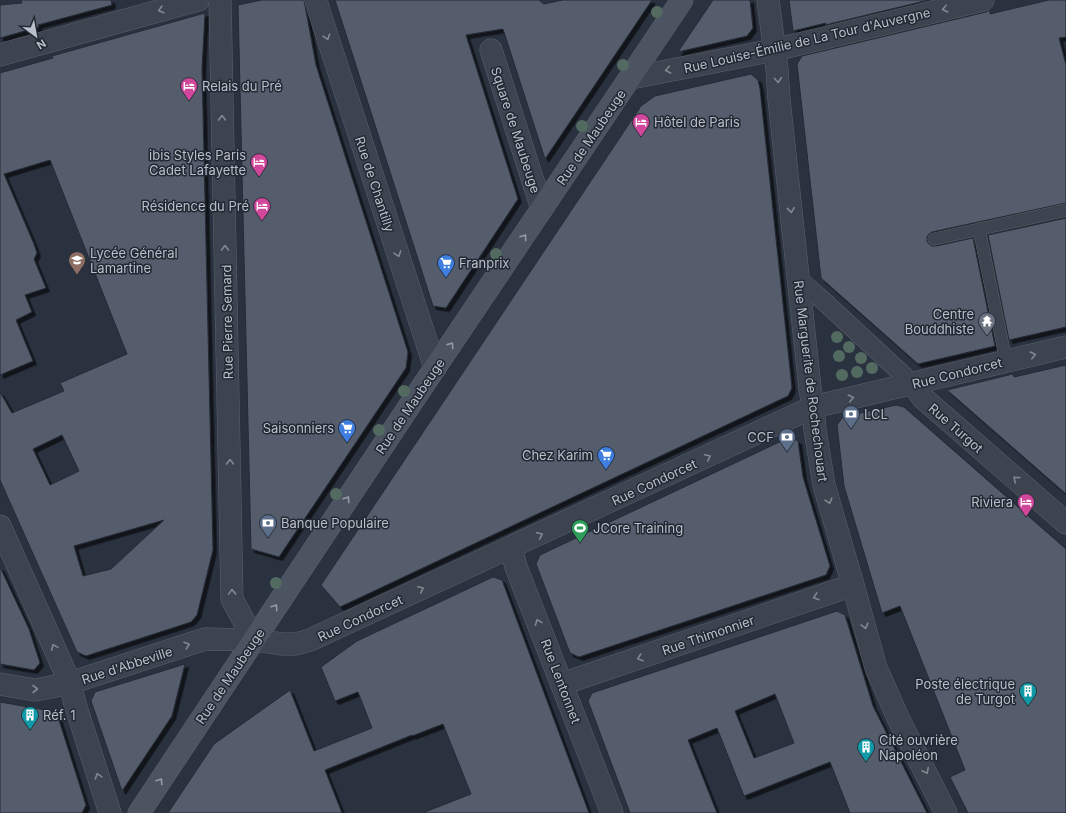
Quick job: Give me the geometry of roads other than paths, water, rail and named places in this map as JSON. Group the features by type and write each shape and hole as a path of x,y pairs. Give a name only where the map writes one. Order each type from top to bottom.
{"main road":[{"name":"Rue de Maubeuge","path":"139,813 682,0"}],"street":[{"path":"0,55 198,0"},
{"name":"Rue Pierre Semard","path":"220,0 232,599 254,640"},
{"name":"Rue de Chantilly","path":"316,0 435,368"},
{"name":"Rue Marguerite de Rochechouart","path":"768,0 777,69 810,388 824,485 876,668 946,813"},
{"name":"Rue Louise-Émilie de La Tour d'Auvergne","path":"631,78 774,50 983,0"},
{"name":"Square de Maubeuge","path":"490,50 542,209"},
{"name":"Rue Turgot","path":"798,279 913,384 923,398 1066,524"},
{"name":"Rue Condorcet","path":"254,640 282,644 296,644 310,640 813,407 1066,347"},
{"path":"0,526 70,683 75,704 110,813"},
{"name":"Rue Lentonnet","path":"511,548 516,567 612,813"},
{"name":"Rue Thimonnier","path":"562,684 853,585"},
{"name":"Rue d'Abbeville","path":"0,684 36,690 70,683 205,639 254,640"}],"lane":[{"path":"934,239 1066,210"},
{"path":"979,229 1006,361"}],"place":[{"name":"Relais du Pré","path":"189,101"},
{"name":"Hôtel de Paris","path":"641,137"},
{"name":"ibis Styles Paris Cadet Lafayette","path":"259,177"},
{"name":"Résidence du Pré","path":"262,221"},
{"name":"Lycée Général Lamartine","path":"77,275"},
{"name":"Franprix","path":"446,278"},
{"name":"Centre Bouddhiste","path":"987,336"},
{"name":"LCL","path":"851,429"},
{"name":"Saisonniers","path":"347,443"},
{"name":"CCF","path":"787,452"},
{"name":"Chez Karim","path":"606,470"},
{"name":"Riviera","path":"1026,517"},
{"name":"Banque Populaire","path":"268,538"},
{"name":"JCore Training","path":"580,543"},
{"name":"Poste électrique de Turgot","path":"1028,706"},
{"name":"Réf. 1","path":"30,730"},
{"name":"Cité ouvrière Napoléon","path":"866,762"}]}
